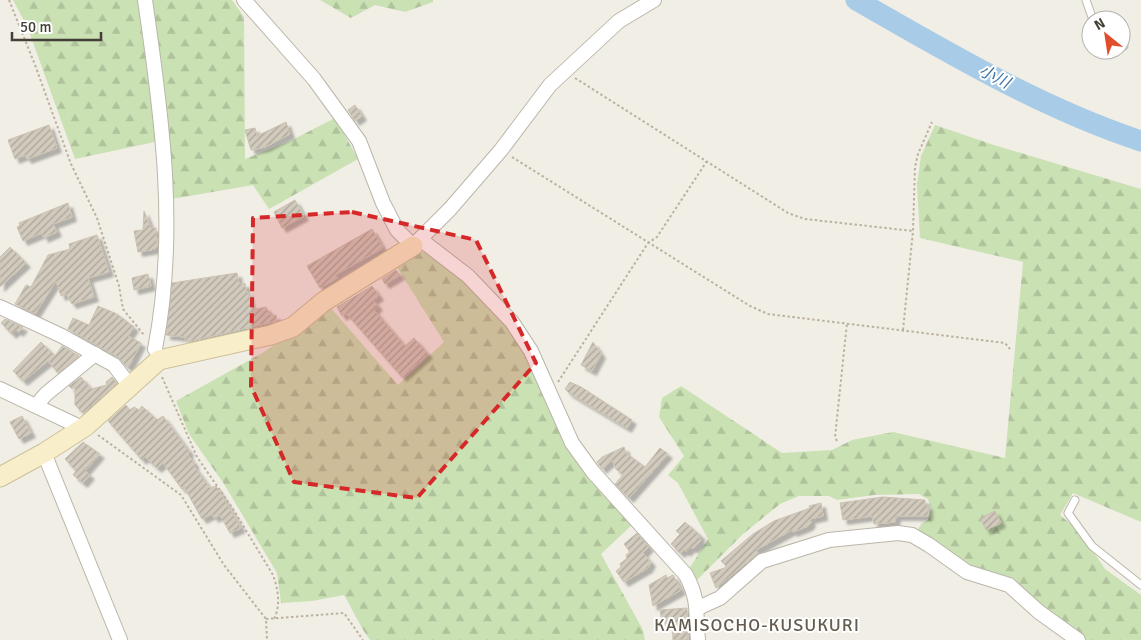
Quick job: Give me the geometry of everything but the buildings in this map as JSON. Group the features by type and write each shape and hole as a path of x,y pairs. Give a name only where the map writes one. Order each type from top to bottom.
{"street":[{"path":"0,477 44,453 80,426 130,386 155,356 166,270 166,170 158,90 145,0"},
{"path":"244,0 314,79 359,141 383,203 397,230 468,276 512,322 531,351 572,443 593,472 686,575 694,591 698,608 698,640"},
{"path":"155,356 159,360 271,335 293,326 323,302 416,242 450,209 500,150 550,85 619,21 654,0"},
{"path":"0,307 21,315 114,365 130,386"},
{"path":"40,401 95,354"},
{"path":"0,383 62,411 80,426"},
{"path":"0,389 80,426"},
{"path":"44,453 120,640"},
{"path":"698,608 720,598 762,561 829,540 898,533 912,535 967,572 1009,585 1039,612 1078,640"}],"lane":[{"path":"1075,500 1068,513 1092,546 1141,585"}],"path":[{"path":"9,0 71,164 98,218 119,286 123,309 155,356 197,457 233,509 273,575 277,585 279,605 274,619"},
{"path":"565,72 788,212 805,219 913,231"},
{"path":"903,330 913,231 915,167 918,154 932,122"},
{"path":"500,150 750,306 768,314 1004,343 1010,349"},
{"path":"550,395 648,242 657,237 707,161"},
{"path":"837,440 837,408 847,323"},
{"path":"80,426 181,495 224,566 266,619 267,640"},
{"path":"266,619 344,613 363,640"}],"highlighted area":[{"path":"352,212 476,240 536,363 417,498 294,482 251,386 253,218"}],"green space":[{"path":"13,0 232,0 244,17 245,159 290,141 335,118 358,159 269,209 253,185 166,200 164,140 75,159 27,26"},
{"path":"320,0 433,0 433,2 405,12 375,5 351,18"},
{"path":"935,125 994,145 1141,189 1141,522 1073,493 1060,515 1079,531 1105,569 1141,595 1141,640 1085,640 1008,580 966,568 917,531 922,523 928,520 931,509 928,499 919,494 874,495 837,500 829,496 799,496 780,504 743,534 697,580 689,569 708,539 678,483 668,475 684,456 659,417 662,398 681,386 782,453 832,450 852,440 893,432 1005,458 1023,262 920,238 917,185 921,156"},
{"path":"418,252 430,252 451,267 498,312 522,345 555,415 635,522 601,554 643,630 645,640 370,640 344,595 312,601 281,603 277,573 224,484 189,434 176,401 264,352 329,306 398,385 444,342 395,264"}],"waterway":[{"name":"小川","path":"856,0 960,59 1031,96 1104,128 1141,141"}],"district":[{"name":"KAMISOCHO-KUSUKURI","path":"757,625"}]}
